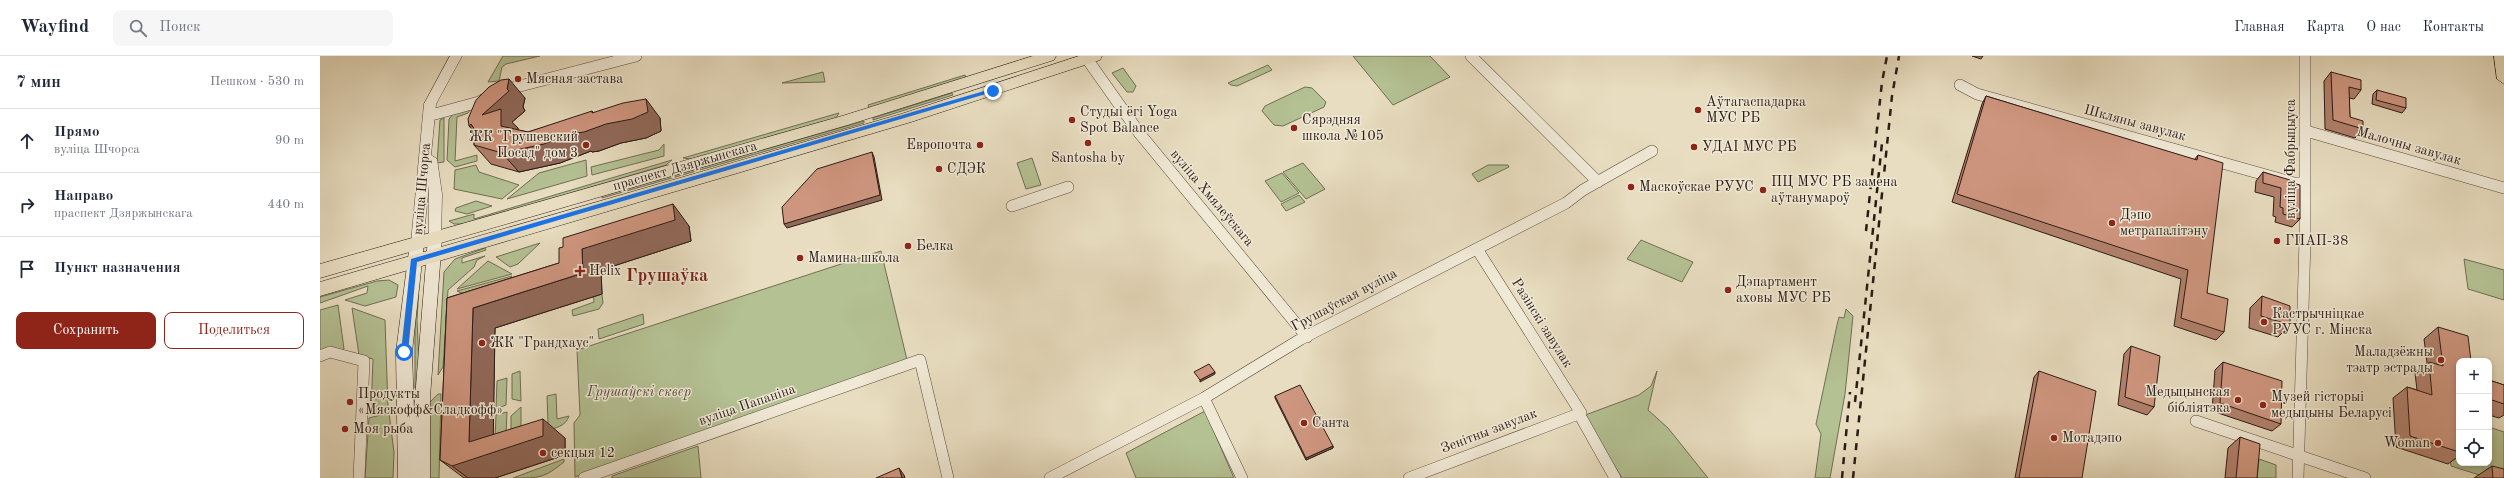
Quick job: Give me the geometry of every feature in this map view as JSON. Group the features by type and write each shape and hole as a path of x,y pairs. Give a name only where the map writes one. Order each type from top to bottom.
{"main road":[{"name":"праспект Дзяржынскага","path":"320,289 414,260 435,246 860,116 1049,56"},
{"path":"2500,56 2504,79"},
{"name":"праспект Дзяржынскага","path":"320,272 417,243 435,246 899,120 1089,57"},
{"name":"вуліца Шчорса","path":"407,478 404,352 417,243"},
{"name":"вуліца Шчорса","path":"421,478 422,397 435,246"}],"street":[{"name":"вуліца Шчорса","path":"417,243 430,104 456,56"},
{"path":"435,114 479,102 497,92 636,56"},
{"path":"1472,56 1598,182"},
{"name":"вуліца Фабрыцыуса","path":"2298,478 2305,277 2305,56"},
{"name":"вуліца Хмялеўскага","path":"1089,57 1140,134 1307,336"},
{"name":"Шкляны завулак","path":"1960,85 1977,94 2082,124 2294,182 2305,182"},
{"name":"вуліца Шчорса","path":"435,246 436,194 430,166 436,93"},
{"name":"Малочны завулак","path":"2306,131 2504,188"},
{"name":"Грушаўская вуліца","path":"1050,478 1204,398 1307,336 1566,203 1583,190 1652,151"},
{"path":"1012,206 1068,187"},
{"name":"Разінскі завулак","path":"1477,249 1582,416 1616,478"},
{"path":"320,356 330,352 364,361 359,478"},
{"name":"вуліца Папаніна","path":"584,478 920,360 948,478"},
{"path":"1204,398 1242,478"},
{"name":"Зенітны завулак","path":"1409,478 1582,416"},
{"path":"2196,420 2364,478"}],"green space":[{"path":"503,56 540,56 506,64 502,67 499,81 488,82"},
{"path":"1353,56 1430,56 1450,77 1393,105"},
{"path":"1268,65 1272,70 1237,86 1228,83"},
{"path":"1123,68 1136,86 1133,92 1127,92 1112,73"},
{"path":"823,72 825,82 782,83"},
{"path":"965,75 966,79 869,108 868,105"},
{"path":"1305,87 1312,88 1326,102 1324,107 1283,126 1274,125 1262,111 1265,106"},
{"path":"952,93 953,95 873,120 873,118"},
{"path":"470,110 468,113 457,117 455,161 477,155 477,161 455,167 447,160 449,119 453,114"},
{"path":"839,113 836,118 691,159 683,158"},
{"path":"444,118 444,162 437,163 440,120"},
{"path":"864,121 864,123 602,198 602,196"},
{"path":"664,144 664,156 592,175 591,167 659,150"},
{"path":"1032,158 1041,185 1026,189 1017,163"},
{"path":"586,160 587,176 507,199 539,173"},
{"path":"672,160 666,165 465,224 454,224 449,221 474,214 474,219"},
{"path":"1303,163 1325,189 1306,199 1283,172"},
{"path":"476,165 479,172 519,185 502,199 454,189 455,170"},
{"path":"1488,165 1508,165 1509,167 1478,182 1472,174"},
{"path":"1282,173 1299,193 1281,202 1265,181"},
{"path":"1299,195 1305,202 1286,211 1281,204"},
{"path":"476,201 492,206 467,214 455,211 456,208"},
{"path":"1641,240 1693,262 1682,282 1627,259"},
{"path":"540,243 518,264 510,267 496,257"},
{"path":"485,248 486,250 462,258 462,263 485,256 477,260 474,267 448,290 443,367 438,375 444,272 455,259"},
{"name":"Грушаўскі сквер","path":"881,251 907,360 575,477 574,423 580,415 577,350"},
{"path":"2464,259 2504,270 2504,300 2468,289"},
{"path":"488,261 512,274 457,289"},
{"path":"420,267 417,320 420,385 415,388 415,316"},
{"path":"512,276 494,306 457,291"},
{"path":"389,280 398,285 396,297 365,306 345,300 367,293 368,286 320,303 320,297 377,281"},
{"path":"601,287 603,303 599,309 573,316 572,310 594,302 593,290"},
{"path":"338,305 344,349 320,354 320,310"},
{"path":"352,308 385,320 388,408 371,413 373,359 359,355"},
{"path":"1846,309 1853,316 1845,394 1830,478 1815,478 1821,434 1816,424 1839,317 1844,318"},
{"path":"643,314 644,324 599,339 598,329"},
{"path":"520,371 521,401 512,399 512,374"},
{"path":"1657,371 1648,410 1668,428 1708,478 1622,478 1585,418 1580,417 1639,395 1651,386"},
{"path":"507,378 506,405 496,409 497,381"},
{"path":"438,394 441,394 439,478 426,478 427,405"},
{"path":"556,394 557,419 569,416 563,425 545,430 538,426 548,423 547,396"},
{"path":"521,407 521,433 511,446 511,416"},
{"path":"1205,411 1234,478 1136,478 1126,453"},
{"path":"507,412 506,435 495,439 496,415"},
{"path":"389,413 394,452 393,478 365,478 369,418"},
{"path":"2445,413 2456,417 2456,466 2492,466 2492,428 2504,432 2504,478 2489,478 2451,466"},
{"path":"698,446 701,478 612,478 612,476"},
{"path":"564,459 564,462 541,476 530,478 513,478"},
{"path":"2259,459 2276,465 2276,478 2257,478"}],"building":[{"path":"2331,72 2361,80 2361,90 2349,87 2350,117 2363,121 2363,129 2333,120"},
{"path":"509,79 507,89 509,91 482,115 501,109 501,126 528,132 592,111 592,113 623,103 646,99 648,112 632,119 606,124 584,132 577,133 577,131 544,144 502,153 474,145 475,130 471,124 469,126 468,119 476,100 489,87 501,80"},
{"path":"2377,90 2406,98 2406,108 2376,100"},
{"name":"Дэпо метрапалітэну","path":"1986,96 2197,160 2198,155 2223,163 2207,293 2228,299 2224,332 2181,318 2188,270 1957,194"},
{"path":"872,152 880,195 784,224 782,207 817,169"},
{"path":"2263,172 2290,180 2290,182 2300,185 2300,219 2283,214 2283,208 2280,207 2281,188 2263,183"},
{"path":"673,204 675,220 582,249 583,273 473,308 469,442 543,419 543,436 452,466 440,460 447,298 559,263 559,248 563,247 563,238"},
{"path":"2262,296 2290,306 2290,325 2261,316"},
{"path":"2438,327 2468,336 2471,358 2456,358 2456,451 2410,436 2407,387 2432,395 2429,362 2443,366"},
{"path":"2131,346 2160,356 2154,407 2125,397"},
{"name":"Медыцынская бібліятэка","path":"2223,362 2282,381 2281,424 2220,403"},
{"path":"1209,364 1215,372 1200,380 1194,372"},
{"name":"Мотадэпо","path":"2039,371 2096,391 2082,478 2019,478"},
{"path":"2492,381 2504,385 2504,404 2492,400"},
{"name":"Санта","path":"1300,385 1333,446 1306,458 1275,396"},
{"path":"2240,437 2260,444 2257,478 2236,478"},
{"path":"2492,466 2504,469 2504,478 2493,478"},
{"path":"899,468 902,478 876,478"}],"railway":[{"path":"1866,231 1882,82 1887,56"},
{"path":"1853,478 1892,96 1899,56"},
{"path":"1855,402 1882,143"},
{"path":"1842,478 1850,392"}],"place":[{"name":"Мясная застава","path":"518,79"},
{"name":"Аўтагаспадарка МУС РБ","path":"1698,110"},
{"name":"Студыі ёгі Yoga Spot Balance","path":"1072,120"},
{"name":"Сярэдняя школа №105","path":"1294,128"},
{"name":"Santosha by","path":"1088,143"},
{"name":"ЖК \"Грушевский Посад\" дом 3","path":"586,145"},
{"name":"Европочта","path":"980,145"},
{"name":"УДАІ МУС РБ","path":"1694,147"},
{"name":"СДЭК","path":"939,169"},
{"name":"Маскоўскае РУУС","path":"1631,187"},
{"name":"ПЦ МУС РБ замена аўтанумароў","path":"1763,190"},
{"name":"Дэпо метрапалітэну","path":"2112,223"},
{"name":"ГПАП-38","path":"2277,241"},
{"name":"Белка","path":"908,246"},
{"name":"Мамина школа","path":"800,258"},
{"name":"Helix","path":"580,271"},
{"name":"Дэпартамент аховы МУС РБ","path":"1728,290"},
{"name":"Кастрычніцкае РУУС г. Мінска","path":"2264,322"},
{"name":"ЖК \"Грандхаус\"","path":"482,343"},
{"name":"Маладзёжны тэатр эстрады","path":"2441,360"},
{"name":"Медыцынская бібліятэка","path":"2238,400"},
{"name":"Продукты «Мяскофф&Сладкофф»","path":"350,402"},
{"name":"Музей гісторыі медыцыны Беларусі","path":"2263,405"},
{"name":"Санта","path":"1304,423"},
{"name":"Моя рыба","path":"345,429"},
{"name":"Мотадэпо","path":"2054,438"},
{"name":"Woman","path":"2438,443"},
{"name":"секцыя 12","path":"543,453"}],"district":[{"name":"Грушаўка","path":"667,276"}],"route":[{"path":"404,352 414,260 871,128 993,91"}]}
